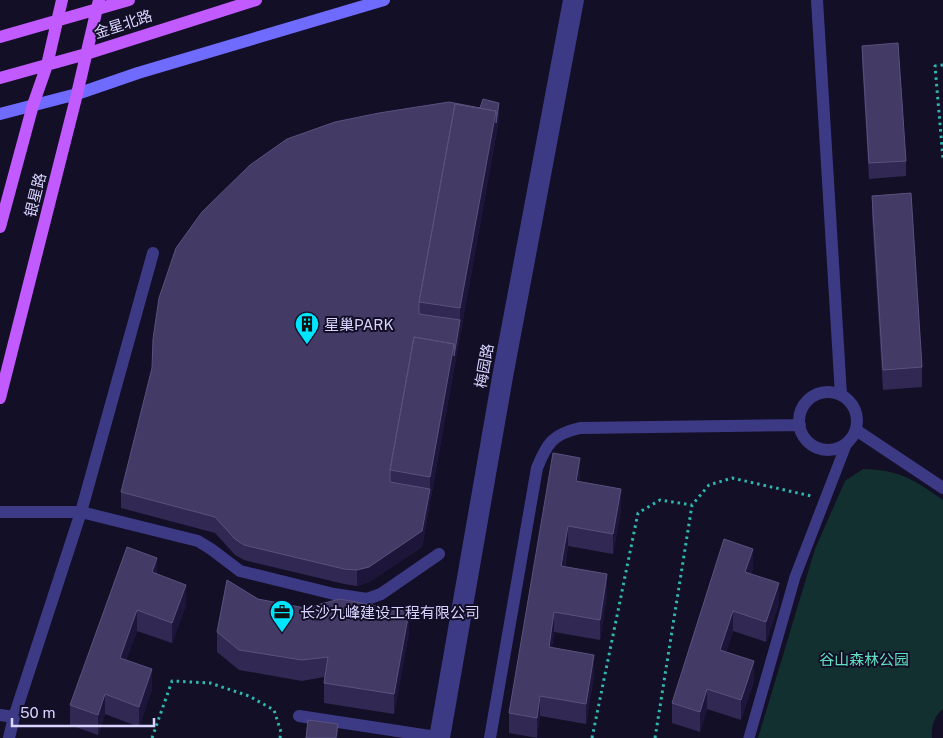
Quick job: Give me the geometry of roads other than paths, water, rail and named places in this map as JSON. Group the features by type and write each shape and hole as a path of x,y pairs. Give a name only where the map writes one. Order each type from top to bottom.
{"main road":[{"name":"银星路","path":"0,227 33,105 47,65 62,0"},
{"name":"金星北路","path":"0,37 57,21 98,5 129,0"},
{"name":"金星北路","path":"0,78 86,54 256,0"},
{"path":"0,114 77,94 148,70 384,0"},
{"name":"银星路","path":"0,398 98,5"}],"street":[{"name":"梅园路","path":"439,738 498,376 569,0"},
{"name":"梅园路","path":"439,738 578,0"},
{"path":"817,0 841,395"},
{"path":"9,738 14,717 81,512 153,253"},
{"path":"826,392 841,395 852,403 856,411 858,421 852,438 846,445 837,450 828,451 810,445 804,438 800,425 799,418 802,408 816,394 826,392"},
{"path":"490,738 537,468 544,451 553,440 564,432 580,428 800,425"},
{"path":"856,430 943,488"},
{"path":"0,512 81,512 198,541 212,549 240,571 367,599 381,594 439,554"},
{"path":"0,714 14,717"},
{"path":"299,716 439,738"}],"lane":[{"path":"749,738 795,577 846,445"}],"place":[{"name":"星巢PARK","path":"307,345"},
{"name":"长沙九峰建设工程有限公司","path":"282,633"}],"park label":[{"name":"谷山森林公园","path":"864,659"}]}
